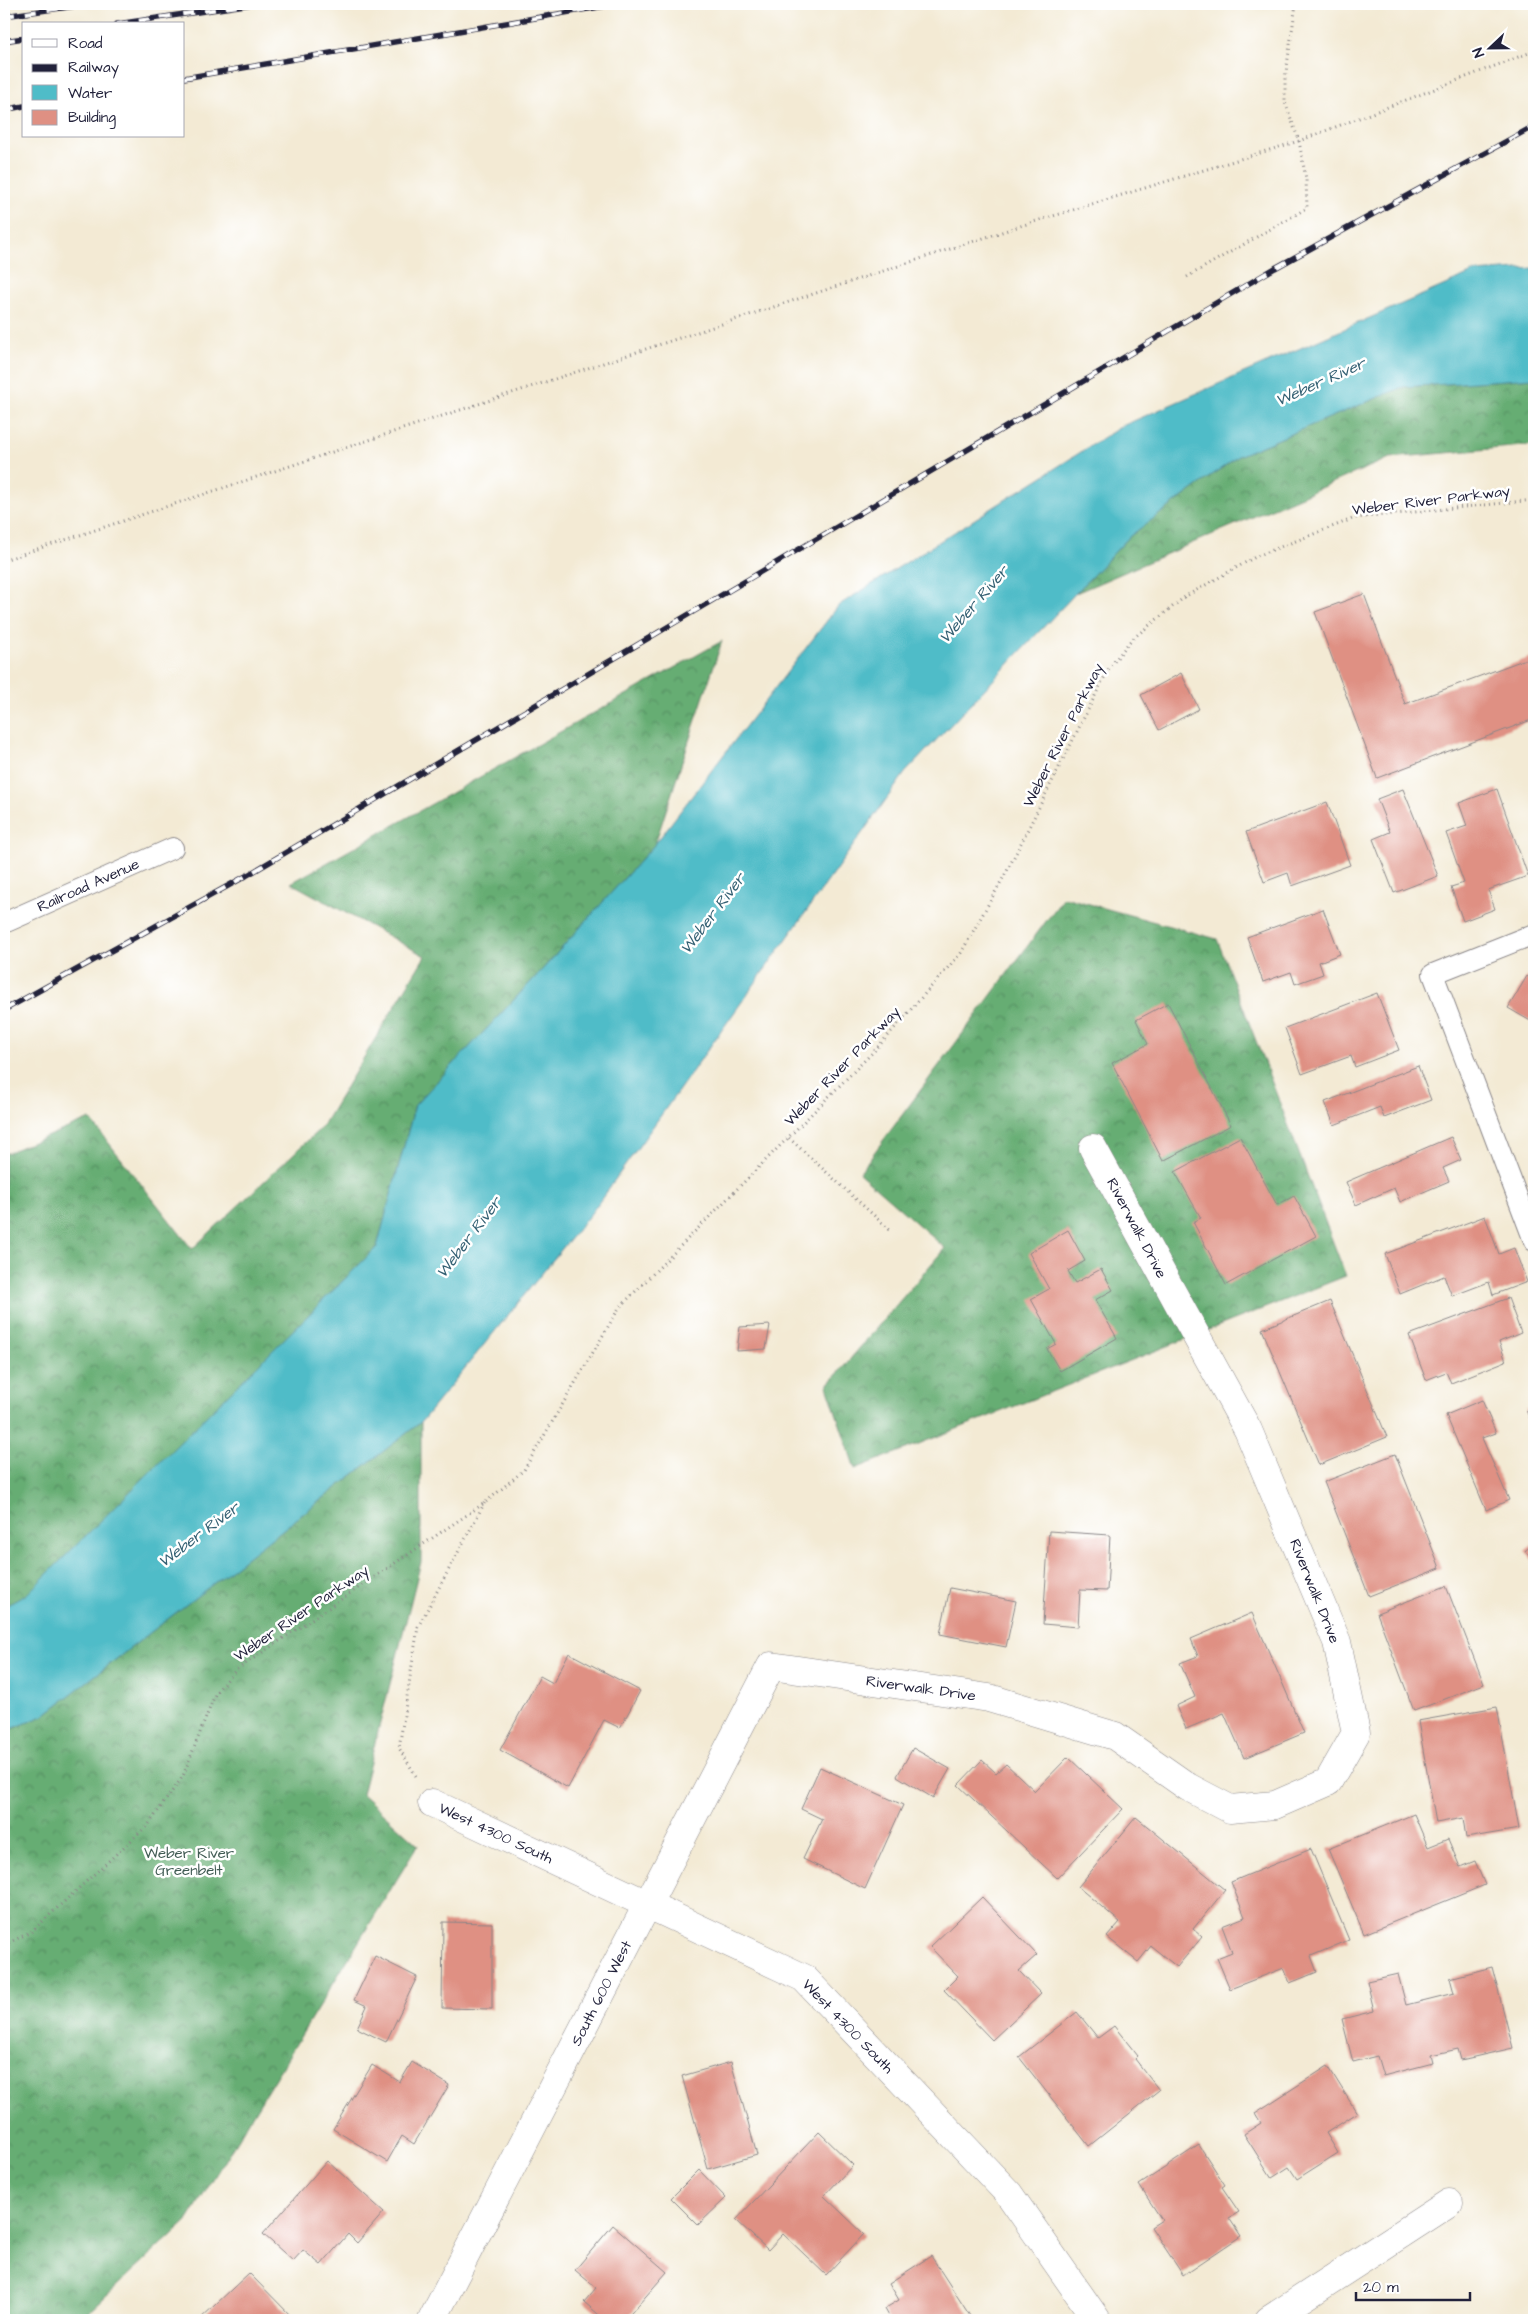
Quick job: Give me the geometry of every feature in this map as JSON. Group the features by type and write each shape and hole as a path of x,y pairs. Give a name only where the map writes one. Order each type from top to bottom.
{"street":[{"name":"Riverwalk Drive","path":"771,1666 989,1698 1115,1736 1188,1787 1230,1809 1275,1805 1328,1782 1356,1732 1337,1642 1248,1430 1093,1148"},
{"name":"South 600 West","path":"436,2319 647,1904 771,1666"},
{"name":"West 4300 South","path":"432,1803 804,1978 1009,2194 1097,2320"},
{"path":"1269,2320 1449,2203"}],"lane":[{"name":"Railroad Avenue","path":"4,922 173,848"},
{"path":"1534,934 1433,974 1534,1241"}],"path":[{"path":"1187,277 1307,208 1306,179 1298,141 1286,102 1286,79 1296,4"},
{"path":"4,560 1017,227 1298,141 1534,51"},
{"name":"Weber River Parkway","path":"4,1945 31,1932 149,1824 183,1776 216,1692 236,1670 486,1502 524,1470 619,1308 790,1138 875,1050 962,953 1007,871 1109,668 1132,640 1186,596 1257,556 1355,518 1534,500"},
{"name":"Weber River Parkway","path":"790,1138 891,1231"},
{"name":"Weber River Parkway","path":"432,1803 399,1748 418,1627 486,1502"}],"green space":[{"path":"1534,378 1534,445 1390,458 1076,593 1130,536 1238,456 1403,387"},
{"path":"722,641 655,844 542,970 415,1105 377,1247 27,1595 4,1607 4,1154 90,1119 192,1249 322,1127 425,956 291,883"},
{"path":"1064,897 1217,939 1346,1276 855,1469 827,1386 945,1248 859,1173"},
{"name":"Weber River Greenbelt","path":"421,1422 421,1562 362,1794 418,1845 188,2220 80,2320 4,2320 4,1732 43,1716"}],"water":[{"name":"Weber River","path":"1534,268 1534,378 1403,387 1238,456 1130,536 905,773 592,1212 421,1422 43,1716 4,1732 4,1607 27,1594 377,1247 415,1105 542,970 655,844 839,605 1122,426 1475,272"}],"building":[{"path":"1364,594 1405,704 1534,656 1534,719 1377,778 1315,612"},
{"path":"1181,673 1199,709 1159,730 1141,695"},
{"path":"1403,789 1438,876 1394,893 1373,839 1390,832 1377,799"},
{"path":"1497,789 1528,876 1488,890 1495,909 1463,921 1451,887 1464,883 1446,833 1467,826 1459,803"},
{"path":"1327,802 1350,865 1292,886 1288,873 1264,882 1246,832"},
{"path":"1323,909 1340,954 1319,962 1323,974 1295,984 1291,972 1263,982 1247,937"},
{"path":"1527,976 1534,980 1534,1023 1508,1008"},
{"path":"1377,993 1399,1050 1355,1067 1351,1056 1302,1074 1285,1028"},
{"path":"1168,1003 1231,1125 1163,1161 1112,1063 1148,1044 1136,1020"},
{"path":"1418,1066 1431,1100 1384,1118 1380,1107 1334,1125 1325,1102"},
{"path":"1240,1137 1277,1205 1294,1196 1316,1236 1226,1285 1193,1222 1201,1218 1175,1172"},
{"path":"1451,1137 1461,1160 1443,1168 1449,1181 1400,1202 1394,1188 1356,1205 1346,1182"},
{"path":"1485,1216 1499,1254 1514,1248 1527,1282 1493,1295 1489,1282 1452,1296 1444,1276 1400,1294 1385,1254"},
{"path":"1068,1230 1085,1261 1068,1271 1075,1283 1101,1269 1113,1290 1095,1300 1117,1338 1060,1371 1047,1349 1056,1344 1031,1299 1049,1289 1029,1253"},
{"path":"1508,1298 1521,1333 1499,1342 1506,1361 1451,1383 1446,1372 1426,1380 1409,1335"},
{"path":"1330,1301 1387,1437 1319,1465 1262,1329"},
{"path":"770,1325 766,1349 737,1351 740,1327"},
{"path":"1482,1400 1496,1433 1482,1438 1509,1500 1486,1510 1446,1415"},
{"path":"1534,1406 1534,1429 1526,1410"},
{"path":"1395,1454 1440,1568 1369,1596 1324,1482"},
{"path":"1049,1531 1110,1535 1107,1591 1080,1590 1078,1627 1043,1624"},
{"path":"1534,1543 1534,1562 1525,1551"},
{"path":"1446,1586 1484,1684 1414,1711 1377,1613"},
{"path":"950,1588 1016,1601 1006,1647 940,1634"},
{"path":"1252,1613 1304,1733 1244,1758 1224,1713 1186,1729 1176,1706 1195,1697 1180,1663 1198,1656 1191,1639"},
{"path":"569,1653 640,1691 620,1728 604,1720 568,1788 500,1750 540,1676 553,1683"},
{"path":"1497,1707 1519,1829 1466,1838 1463,1818 1436,1823 1418,1721"},
{"path":"913,1748 950,1769 933,1798 897,1776"},
{"path":"1068,1757 1123,1809 1057,1878 958,1785 982,1760 996,1773 1006,1764 1035,1791"},
{"path":"820,1767 903,1805 865,1889 803,1859 822,1819 801,1809"},
{"path":"1414,1814 1428,1847 1448,1839 1460,1867 1475,1861 1485,1885 1364,1934 1328,1849"},
{"path":"1136,1817 1225,1890 1193,1929 1202,1937 1177,1967 1151,1946 1138,1962 1107,1937 1120,1922 1078,1887"},
{"path":"1311,1849 1349,1940 1311,1956 1317,1972 1290,1983 1284,1968 1230,1989 1217,1958 1232,1952 1222,1926 1245,1917 1231,1882"},
{"path":"982,1897 1037,1955 1019,1971 1041,1994 992,2040 944,1990 958,1976 930,1947"},
{"path":"443,1922 492,1923 492,2009 442,2008"},
{"path":"375,1956 417,1977 386,2042 357,2028 367,2006 354,2000"},
{"path":"1492,1967 1513,2048 1461,2060 1458,2049 1431,2055 1433,2063 1383,2076 1377,2056 1353,2062 1342,2019 1374,2011 1367,1981 1398,1974 1406,2005 1454,1993 1450,1978"},
{"path":"1077,2012 1098,2038 1114,2026 1138,2056 1135,2059 1159,2090 1089,2146 1019,2057"},
{"path":"412,2062 449,2085 414,2144 402,2136 387,2162 333,2129 372,2065 400,2082"},
{"path":"731,2062 757,2155 708,2169 682,2076"},
{"path":"1328,2066 1357,2113 1326,2133 1338,2153 1297,2179 1289,2167 1272,2178 1244,2134 1261,2123 1255,2113"},
{"path":"819,2132 853,2165 824,2196 864,2234 826,2275 783,2234 768,2250 736,2220"},
{"path":"1199,2145 1225,2185 1222,2187 1239,2212 1229,2218 1241,2236 1183,2275 1151,2227 1162,2220 1139,2185"},
{"path":"327,2161 384,2212 357,2243 348,2234 321,2265 303,2250 293,2261 263,2234"},
{"path":"699,2170 726,2198 698,2225 671,2198"},
{"path":"613,2225 667,2272 625,2320 605,2320 584,2302 596,2288 575,2270"},
{"path":"931,2256 972,2319 890,2320 884,2309 899,2300 889,2283"},
{"path":"249,2273 295,2320 199,2320"}],"railway":[{"path":"4,16 90,4"},
{"path":"130,22 252,4"},
{"path":"185,78 617,4"},
{"path":"4,41 22,38"},
{"path":"4,110 22,106"},
{"path":"4,1010 246,876 1275,268 1534,126"}]}
